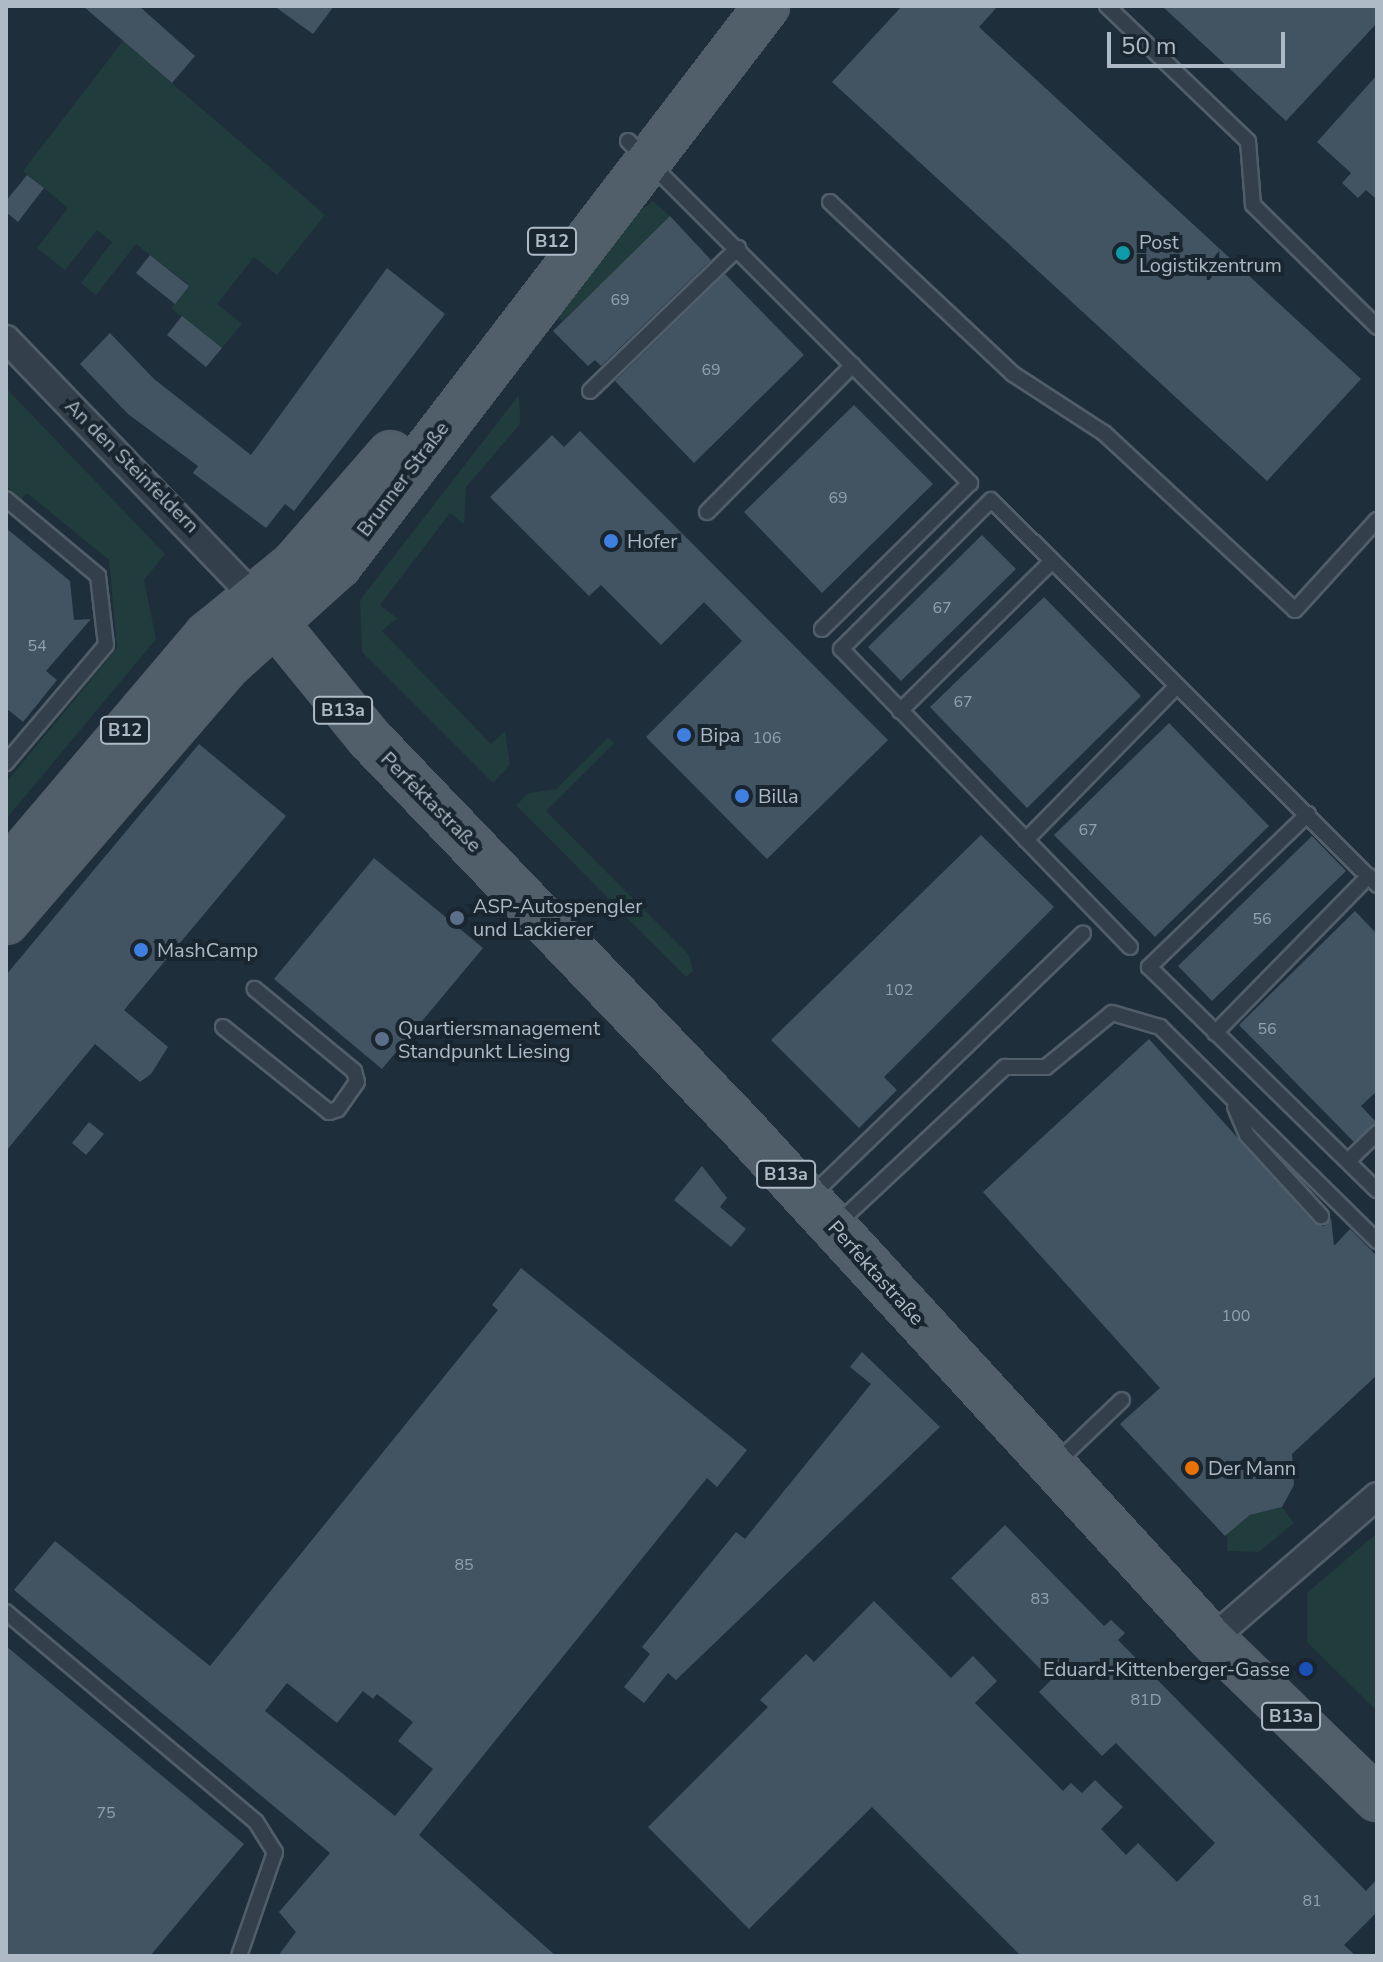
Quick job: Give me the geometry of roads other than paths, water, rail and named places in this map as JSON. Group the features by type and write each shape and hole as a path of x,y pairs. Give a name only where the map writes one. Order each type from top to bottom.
{"main road":[{"name":"Brunner Straße","path":"637,149 732,6"},
{"name":"Brunner Straße","path":"6,922 228,665 294,564 375,472 637,149 767,6"},
{"name":"Brunner Straße","path":"6,872 170,675 264,611"},
{"name":"Perfektastraße","path":"264,611 370,739 821,1213 1212,1639 1377,1799"}],"street":[{"name":"An den Steinfeldern","path":"6,339 264,611"},
{"path":"1212,1639 1377,1496"}],"lane":[{"path":"1107,6 1248,141 1253,205 1377,327"},
{"path":"637,149 970,483 822,629"},
{"path":"830,202 1013,374 1104,433 1295,610 1377,520"},
{"path":"590,391 738,248"},
{"path":"707,512 853,365"},
{"path":"6,499 98,576 106,645 6,763"},
{"path":"1130,947 841,649 991,500 1373,880 1215,1033"},
{"path":"900,711 1052,561"},
{"path":"1026,840 1176,687"},
{"path":"1308,814 1149,967 1377,1190"},
{"path":"821,1213 1083,933"},
{"path":"223,1027 329,1112 338,1109 357,1082 354,1071 255,989"},
{"path":"821,1213 1005,1067 1046,1067 1112,1013 1160,1027 1235,1107 1276,1135 1377,1241"},
{"path":"1235,1107 1247,1135 1321,1216"},
{"path":"1348,1161 1377,1133"},
{"path":"1052,1466 1122,1400"},
{"path":"6,1612 256,1822 275,1852 239,1956"}],"place":[{"name":"Post Logistikzentrum","path":"1123,253"},
{"name":"Hofer","path":"611,541"},
{"name":"Bipa","path":"684,735"},
{"name":"Billa","path":"742,796"},
{"name":"ASP-Autospengler und Lackierer","path":"457,918"},
{"name":"MashCamp","path":"141,950"},
{"name":"Quartiersmanagement Standpunkt Liesing","path":"382,1039"},
{"name":"Der Mann","path":"1192,1468"},
{"name":"Eduard-Kittenberger-Gasse","path":"1306,1669"}]}
